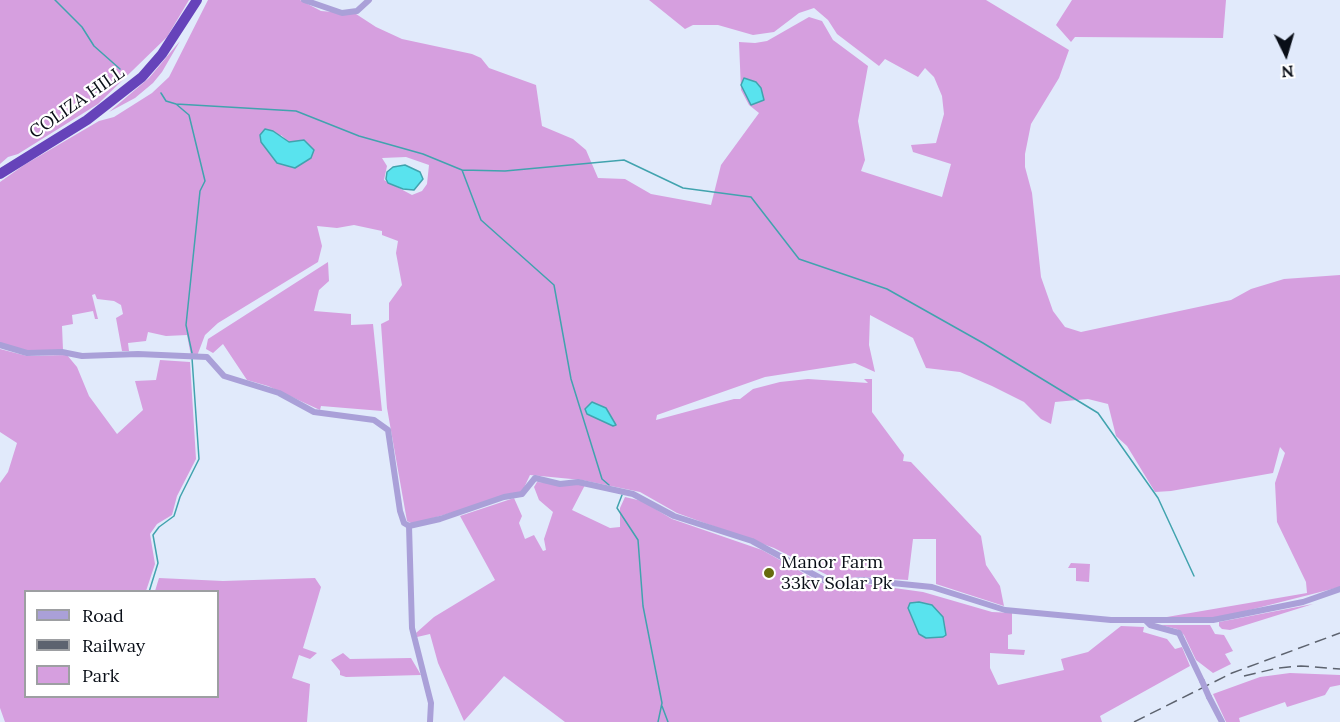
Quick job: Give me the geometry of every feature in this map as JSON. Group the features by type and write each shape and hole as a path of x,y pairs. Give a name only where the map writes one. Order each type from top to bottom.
{"highway":[{"name":"COLIZA HILL","path":"0,174 87,120 142,77 162,54 197,0"}],"street":[{"path":"304,0 342,13 357,11 369,0"},
{"path":"0,345 27,353 62,352 82,356 138,354 211,360 224,376 279,393 314,412 361,418 384,425 390,438 400,512 404,523 409,526 440,519 504,497 522,494 535,478 561,484 578,482 633,494 674,516 752,541 824,580 839,583 862,580 893,582 932,587 1005,610 1146,621 1213,620 1303,602 1340,589"},
{"path":"409,526 412,628 431,703 430,722"},
{"path":"1146,621 1150,625 1179,633 1222,722"}],"green space":[{"path":"0,0 189,0 167,37 98,104 0,164"},
{"path":"208,0 300,0 321,11 356,14 376,27 402,39 472,54 481,58 489,68 536,85 542,126 573,139 586,150 598,178 625,179 651,194 711,205 721,165 759,113 749,105 741,90 739,42 767,41 809,17 822,21 833,40 868,66 858,121 865,160 861,171 942,197 951,164 913,152 911,145 936,143 944,114 942,96 934,77 925,68 918,77 885,59 879,66 837,34 828,20 814,8 799,13 774,32 753,35 718,25 693,25 685,29 649,0 986,0 1069,50 1059,78 1031,124 1025,154 1025,167 1032,193 1041,277 1053,311 1065,327 1081,332 1231,300 1251,289 1284,279 1340,275 1340,587 1218,618 1161,618 1307,593 1306,582 1277,522 1275,483 1285,453 1280,447 1273,473 1155,492 1127,446 1116,436 1108,404 1088,399 1055,402 1051,424 1041,419 1024,402 992,386 960,372 926,368 913,338 870,315 869,345 875,372 855,363 765,377 657,415 656,420 740,399 753,389 780,382 808,379 868,383 864,379 872,379 872,412 904,455 903,461 911,462 981,536 986,565 1000,586 1004,606 936,584 936,539 913,539 908,580 860,577 835,579 774,548 677,513 640,492 582,480 530,475 522,492 413,524 407,521 387,408 381,324 389,320 389,303 402,285 396,253 398,241 382,235 382,231 354,225 337,228 317,226 322,246 318,262 218,323 205,335 197,356 191,356 187,335 166,336 148,332 146,341 128,343 129,351 122,351 116,318 123,314 121,305 114,301 97,299 95,294 92,295 98,319 95,319 93,311 72,315 73,324 62,326 63,350 27,351 0,344 0,182 24,165 99,121 114,117 152,93 169,77","holes":["281,135 289,142 311,158 295,168 277,163 272,154","406,157 429,165 427,184 422,191 412,195 384,180 387,166 382,158"]},
{"path":"1072,0 1226,0 1223,38 1075,37 1071,42 1056,25"},
{"path":"180,41 153,83 135,98 109,112 149,78"},
{"path":"328,262 329,281 319,290 314,311 351,314 351,325 373,324 382,411 321,406 320,410 268,386 247,380 223,344 213,353 206,349 208,339"},
{"path":"0,349 27,356 67,355 77,367 89,396 117,434 143,410 135,381 156,380 160,360 190,362 196,459 177,496 172,515 157,524 150,534 155,564 146,590 24,590 24,698 219,698 219,590 155,590 159,578 223,581 315,578 321,587 303,648 317,653 310,659 299,655 292,678 310,684 307,722 5,722 0,708 0,483 8,472 17,443 0,432"},
{"path":"537,482 585,485 572,510 610,528 620,527 620,508 625,497 642,501 672,519 762,550 821,583 835,586 865,584 923,592 992,612 1012,613 1012,634 1008,635 1008,649 1025,650 1024,655 990,653 990,668 998,685 1064,670 1061,659 1088,652 1121,626 1144,627 1143,632 1167,639 1175,649 1182,647 1190,666 1100,716 1102,722 565,722 504,676 464,721 438,663 430,634 417,637 416,633 434,617 495,580 460,516 514,498 522,516 519,523 525,539 534,535 543,551 546,550 544,539 553,512 539,500 534,487"},
{"path":"1071,563 1090,564 1089,582 1076,581 1076,568 1068,568"},
{"path":"1313,604 1230,630 1219,626 1219,622"},
{"path":"1160,625 1210,625 1215,634 1224,635 1233,651 1225,654 1231,664 1213,673 1196,660 1184,635 1177,629"},
{"path":"343,653 350,659 411,658 421,675 346,677 340,675 340,671 331,660"},
{"path":"1290,673 1340,675 1340,685 1330,687 1325,695 1287,707 1285,702 1239,718 1240,722 1226,722 1213,694 1260,677"}],"water":[{"path":"744,78 756,82 761,88 764,100 751,105 741,85"},
{"path":"265,129 273,131 289,142 304,140 314,150 311,158 295,168 277,163 261,142 260,135"},
{"path":"405,165 420,172 423,179 414,190 403,189 388,183 386,179 387,172 393,167"},
{"path":"592,402 606,408 616,425 613,426 587,414 585,409"},
{"path":"919,602 932,605 943,617 946,635 926,638 919,634 908,608 910,603"}],"waterway":[{"path":"55,0 82,27 94,46 120,69"},
{"path":"161,93 166,101 176,104 189,115 205,181 200,191 186,325 192,353"},
{"path":"176,104 296,111 359,136 423,154 462,170 481,220 554,285 571,379 602,479 609,485"},
{"path":"462,170 505,171 624,160 683,188 751,197 799,259 887,289 983,343 1098,413 1158,498 1194,576"},
{"path":"150,590 158,563 153,535 159,527 174,516 180,497 199,459 192,358"},
{"path":"622,495 617,508 638,540 643,606 662,703 658,722"},
{"path":"662,706 668,722"}],"railway":[{"path":"1134,722 1232,673 1340,633"},
{"path":"1244,676 1278,668 1301,666 1340,669"}],"place":[{"name":"Manor Farm 33kv Solar Pk","path":"769,573"}]}
